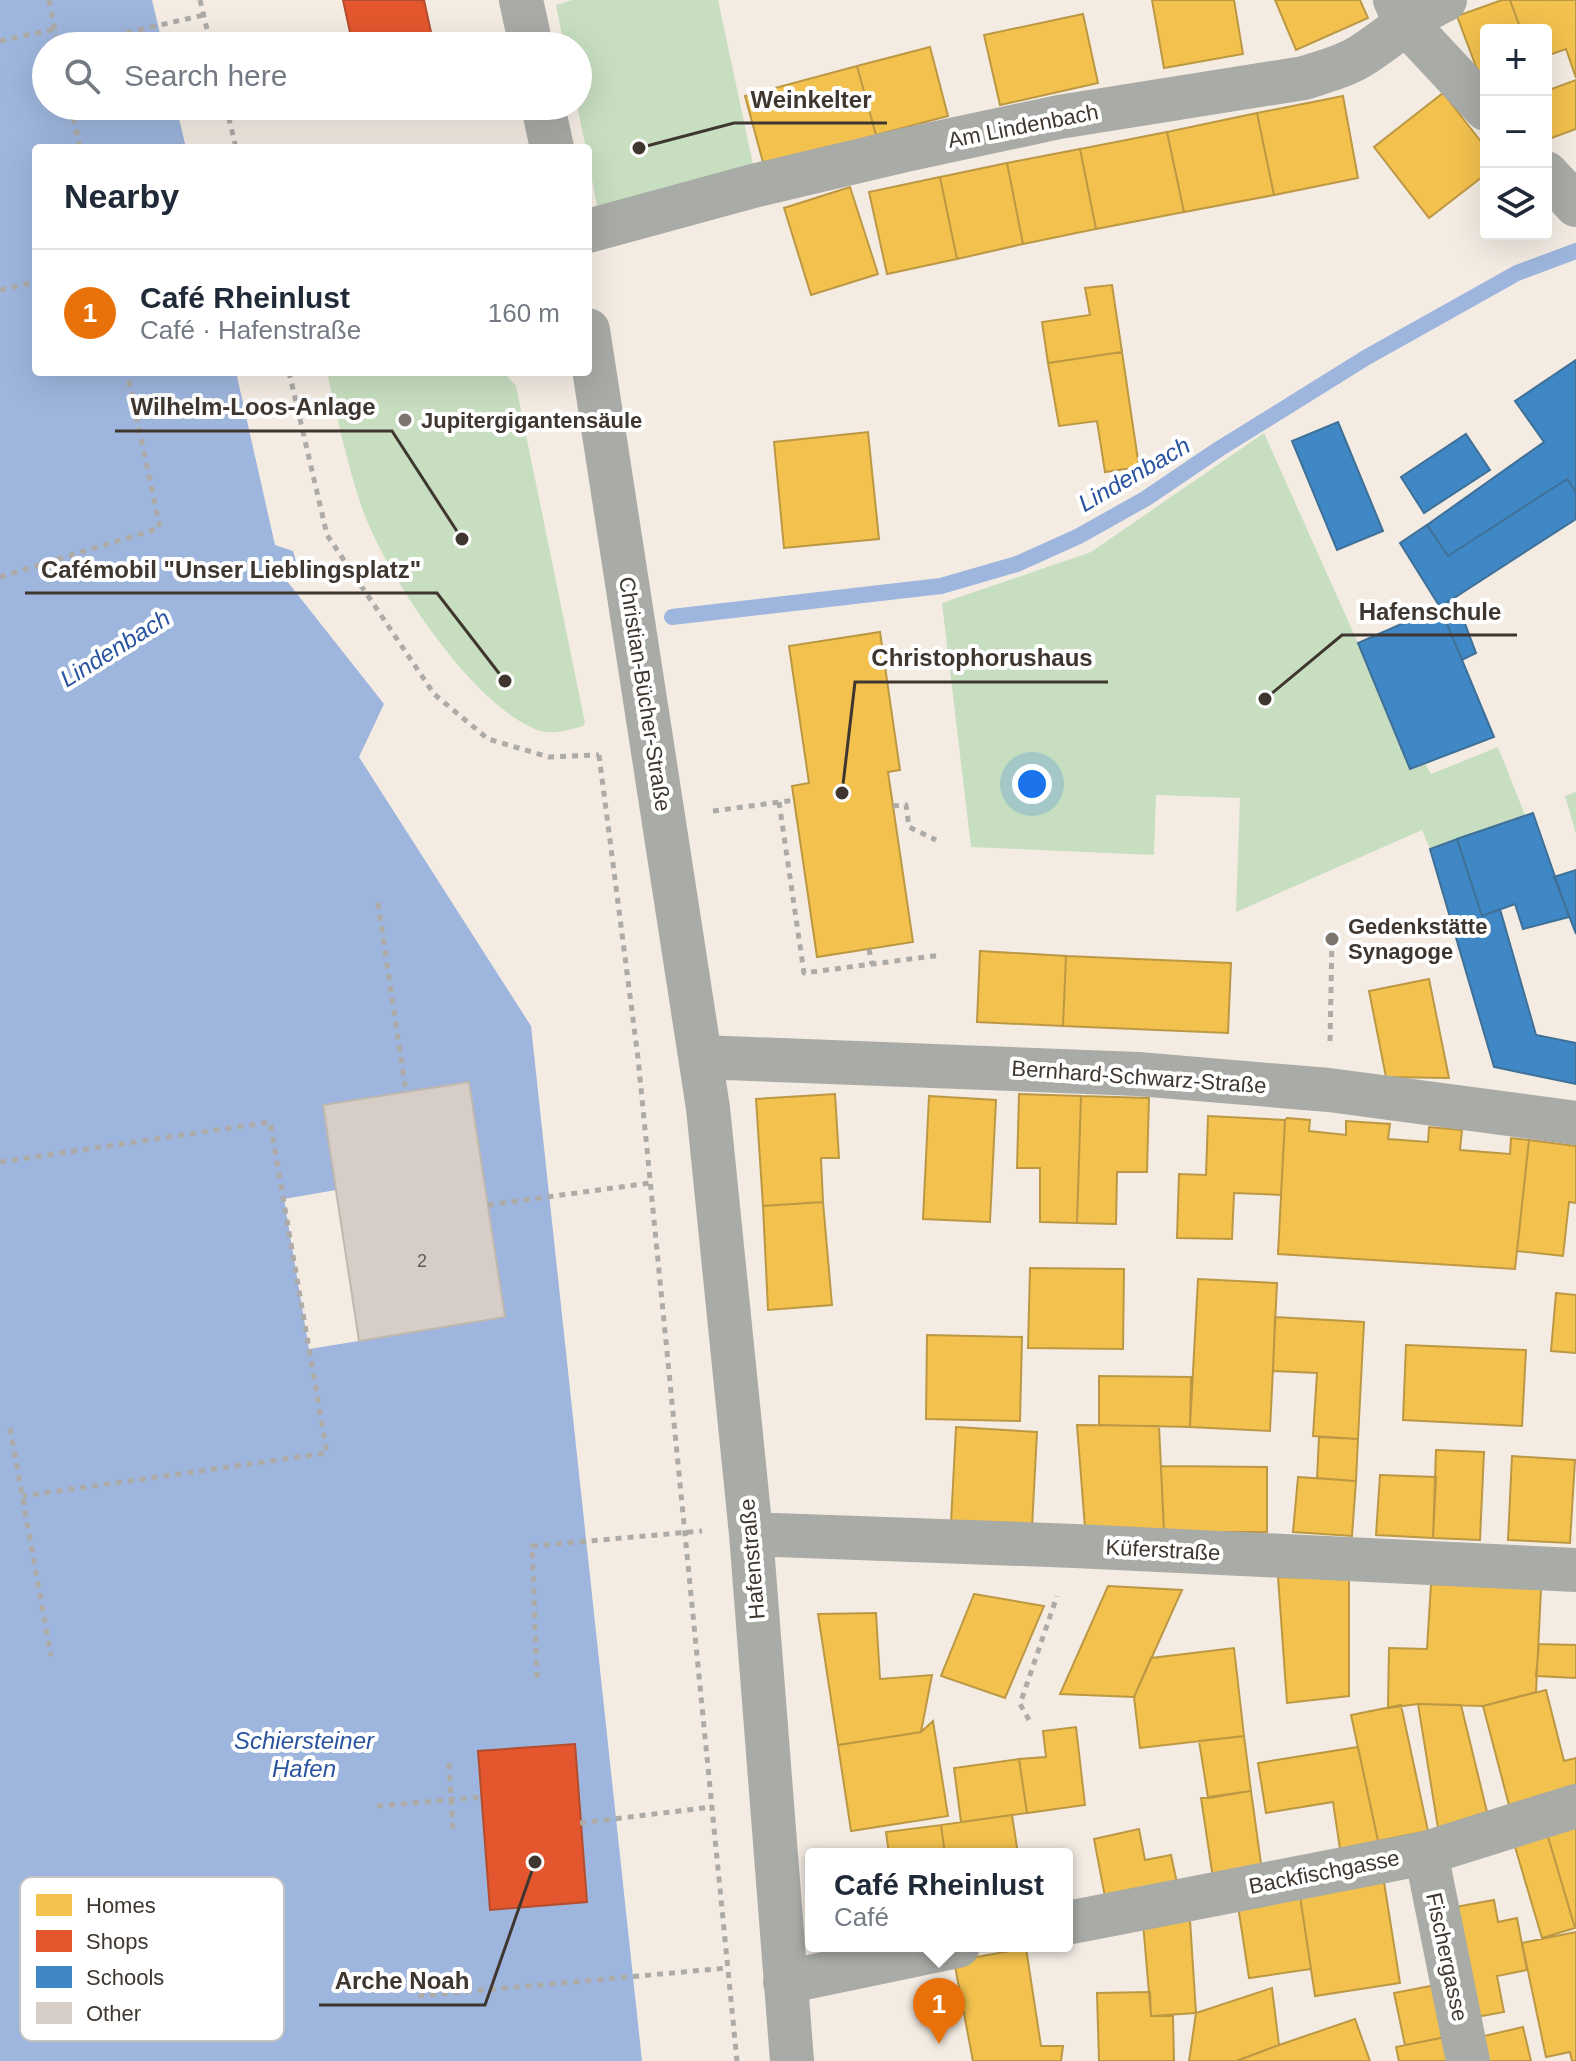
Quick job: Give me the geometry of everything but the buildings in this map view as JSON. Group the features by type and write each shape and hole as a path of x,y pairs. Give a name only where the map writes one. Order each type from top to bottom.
{"street":[{"path":"521,0 528,32"},
{"name":"Am Lindenbach","path":"595,230 753,186 905,150 1075,115 1304,78 1334,69 1363,55 1400,11 1445,0"},
{"path":"1400,11 1480,102"},
{"path":"546,120 551,144"},
{"path":"1552,179 1576,205"},
{"name":"Christian-Bücher-Straße","path":"592,356 701,1057"},
{"name":"Bernhard-Schwarz-Straße","path":"701,1057 1138,1074 1329,1090 1576,1123"},
{"name":"Hafenstraße","path":"701,1057 751,1534 792,2061"},
{"name":"Küferstraße","path":"751,1534 1576,1570"},
{"name":"Backfischgasse","path":"1073,1922 1426,1853 1576,1806"},
{"name":"Fischergasse","path":"1426,1853 1468,2061"},
{"path":"785,1982 929,1952"}],"path":[{"path":"49,0 56,32"},
{"path":"200,0 208,32"},
{"path":"129,32 204,15"},
{"path":"41,32 55,29"},
{"path":"0,41 32,34"},
{"path":"74,120 79,144"},
{"path":"229,120 235,144"},
{"path":"0,290 32,283"},
{"path":"0,577 160,528 128,376"},
{"path":"290,376 327,535 434,694 488,739 549,757 599,755 638,1058 737,2061"},
{"path":"664,817 795,800"},
{"path":"779,802 804,973 941,955"},
{"path":"893,806 906,805 909,827 936,840"},
{"path":"378,903 406,1092"},
{"path":"1329,1090 1332,939"},
{"path":"869,949 872,964"},
{"path":"0,1162 270,1122 327,1453 23,1496"},
{"path":"488,1205 650,1183"},
{"path":"10,1428 51,1656"},
{"path":"537,1678 532,1546 685,1532"},
{"path":"1029,1720 1020,1704 1075,1546"},
{"path":"449,1763 453,1833"},
{"path":"377,1806 482,1797"},
{"path":"580,1823 712,1807"},
{"path":"418,1996 727,1968"}],"green space":[{"path":"572,0 718,0 754,169 599,215 592,180 592,144 585,144 580,120 592,120 592,32 561,32 556,5"},
{"path":"328,376 507,376 516,386 585,723 583,726 562,731 541,731 515,718 461,668 411,602 390,567 362,508"},
{"path":"1264,433 1410,768 1425,763 1431,774 1498,747 1525,815 1430,849 1422,830 1236,912 1240,798 1156,795 1154,855 971,847 942,603 1091,552"},
{"path":"1576,792 1576,834 1565,796"}],"water":[{"name":"Schiersteiner Hafen","path":"0,0 152,0 160,32 32,32 32,120 179,120 185,144 32,144 32,376 237,376 275,545 293,551 299,572 283,576 384,704 359,757 531,1026 642,2061 0,2061"}],"pier":[{"path":"336,1190 359,1341 309,1349 284,1199"}],"waterway":[{"name":"Lindenbach","path":"672,617 941,586 1017,564 1079,536 1145,499 1367,357 1517,273 1576,251"}],"place":[{"name":"Weinkelter","path":"639,148"},
{"name":"Jupitergigantensäule","path":"405,420"},
{"name":"Wilhelm-Loos-Anlage","path":"462,539"},
{"name":"Cafémobil \"Unser Lieblingsplatz\"","path":"505,681"},
{"name":"Hafenschule","path":"1265,699"},
{"name":"Christophorushaus","path":"842,793"},
{"name":"Gedenkstätte Synagoge","path":"1332,939"},
{"name":"Arche Noah","path":"535,1862"},
{"name":"Café Rheinlust","path":"939,2044"}]}
